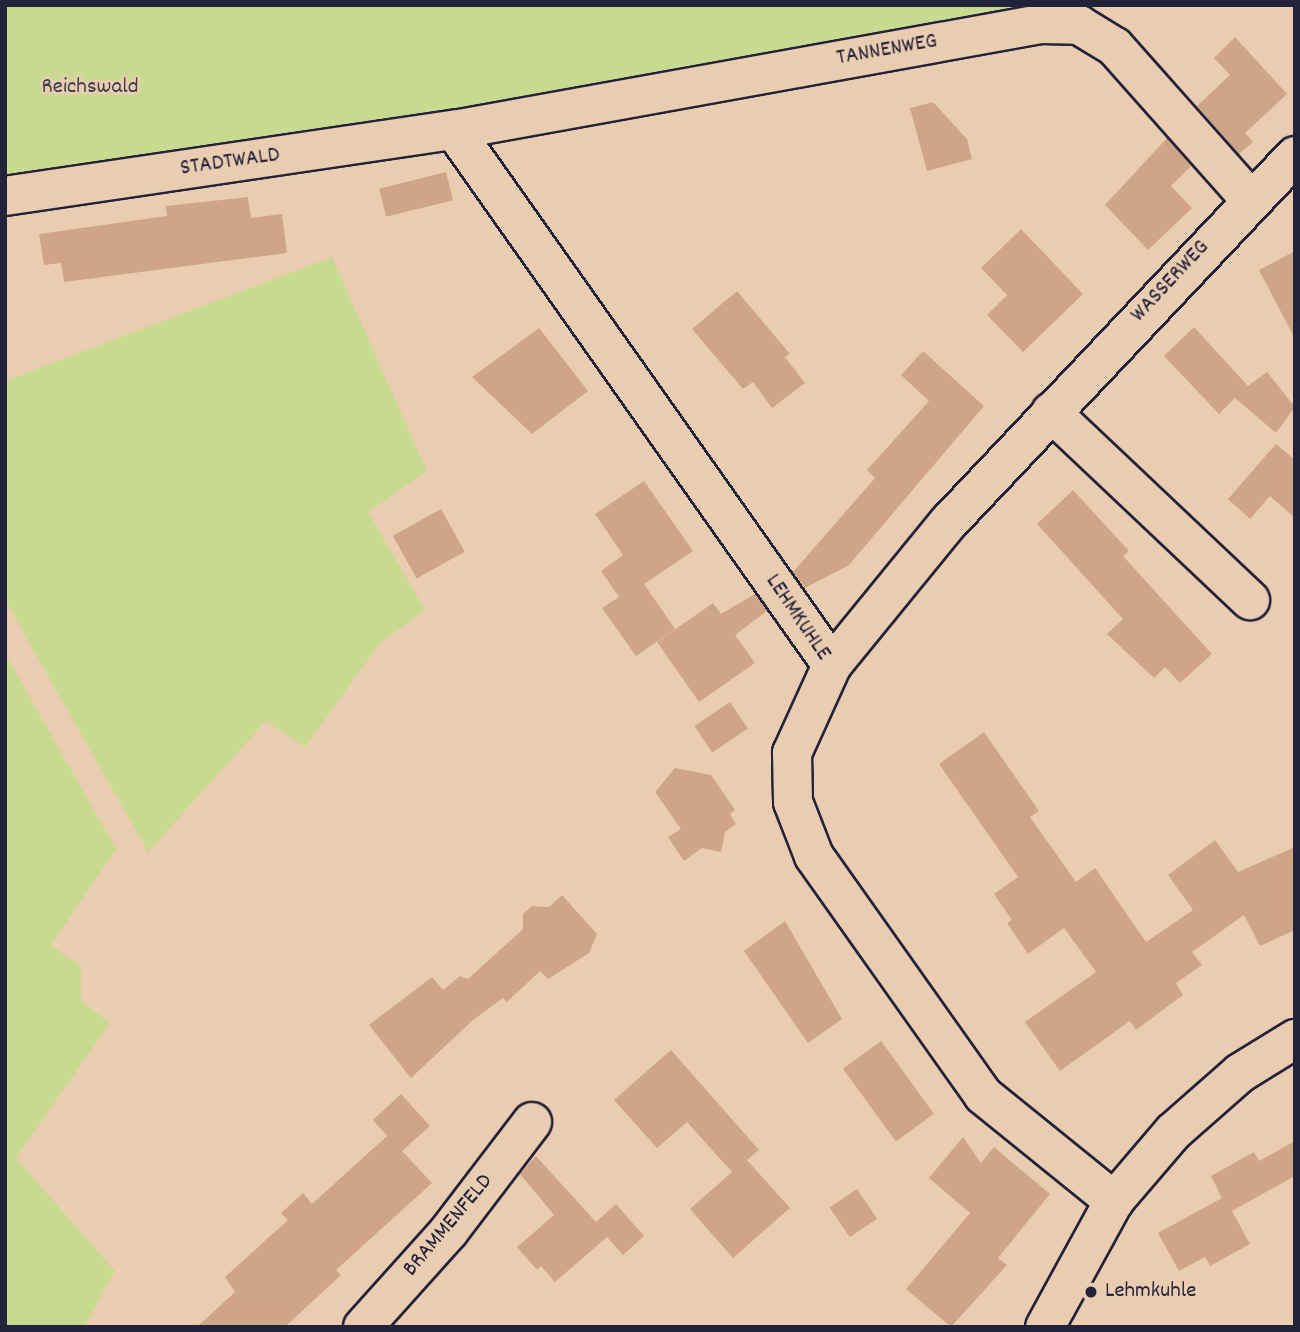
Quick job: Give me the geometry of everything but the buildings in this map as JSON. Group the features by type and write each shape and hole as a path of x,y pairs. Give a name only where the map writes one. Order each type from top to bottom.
{"street":[{"name":"TANNENWEG","path":"454,130 1040,24 1079,25 1115,47 1249,198"},
{"name":"STADTWALD","path":"5,196 454,130"},
{"name":"LEHMKUHLE","path":"454,130 832,665 792,753 793,802 814,856 983,1095 1114,1201"},
{"name":"WASSERWEG","path":"832,665 1051,412 1249,198 1295,156"},
{"path":"1051,412 1250,600"},
{"path":"1045,1327 1114,1201 1173,1132 1240,1073 1295,1039"},
{"name":"BRAMMENFELD","path":"363,1327 449,1231 532,1122"}],"green space":[{"name":"Reichswald","path":"5,5 1112,5 861,40 5,184"},
{"path":"332,257 427,471 368,512 425,610 380,643 305,747 266,721 148,852 5,600 5,381"},
{"path":"5,653 116,849 51,945 81,966 81,1001 110,1023 16,1158 115,1271 84,1327 5,1327"}],"place":[{"name":"Lehmkuhle","path":"1091,1292"}]}
